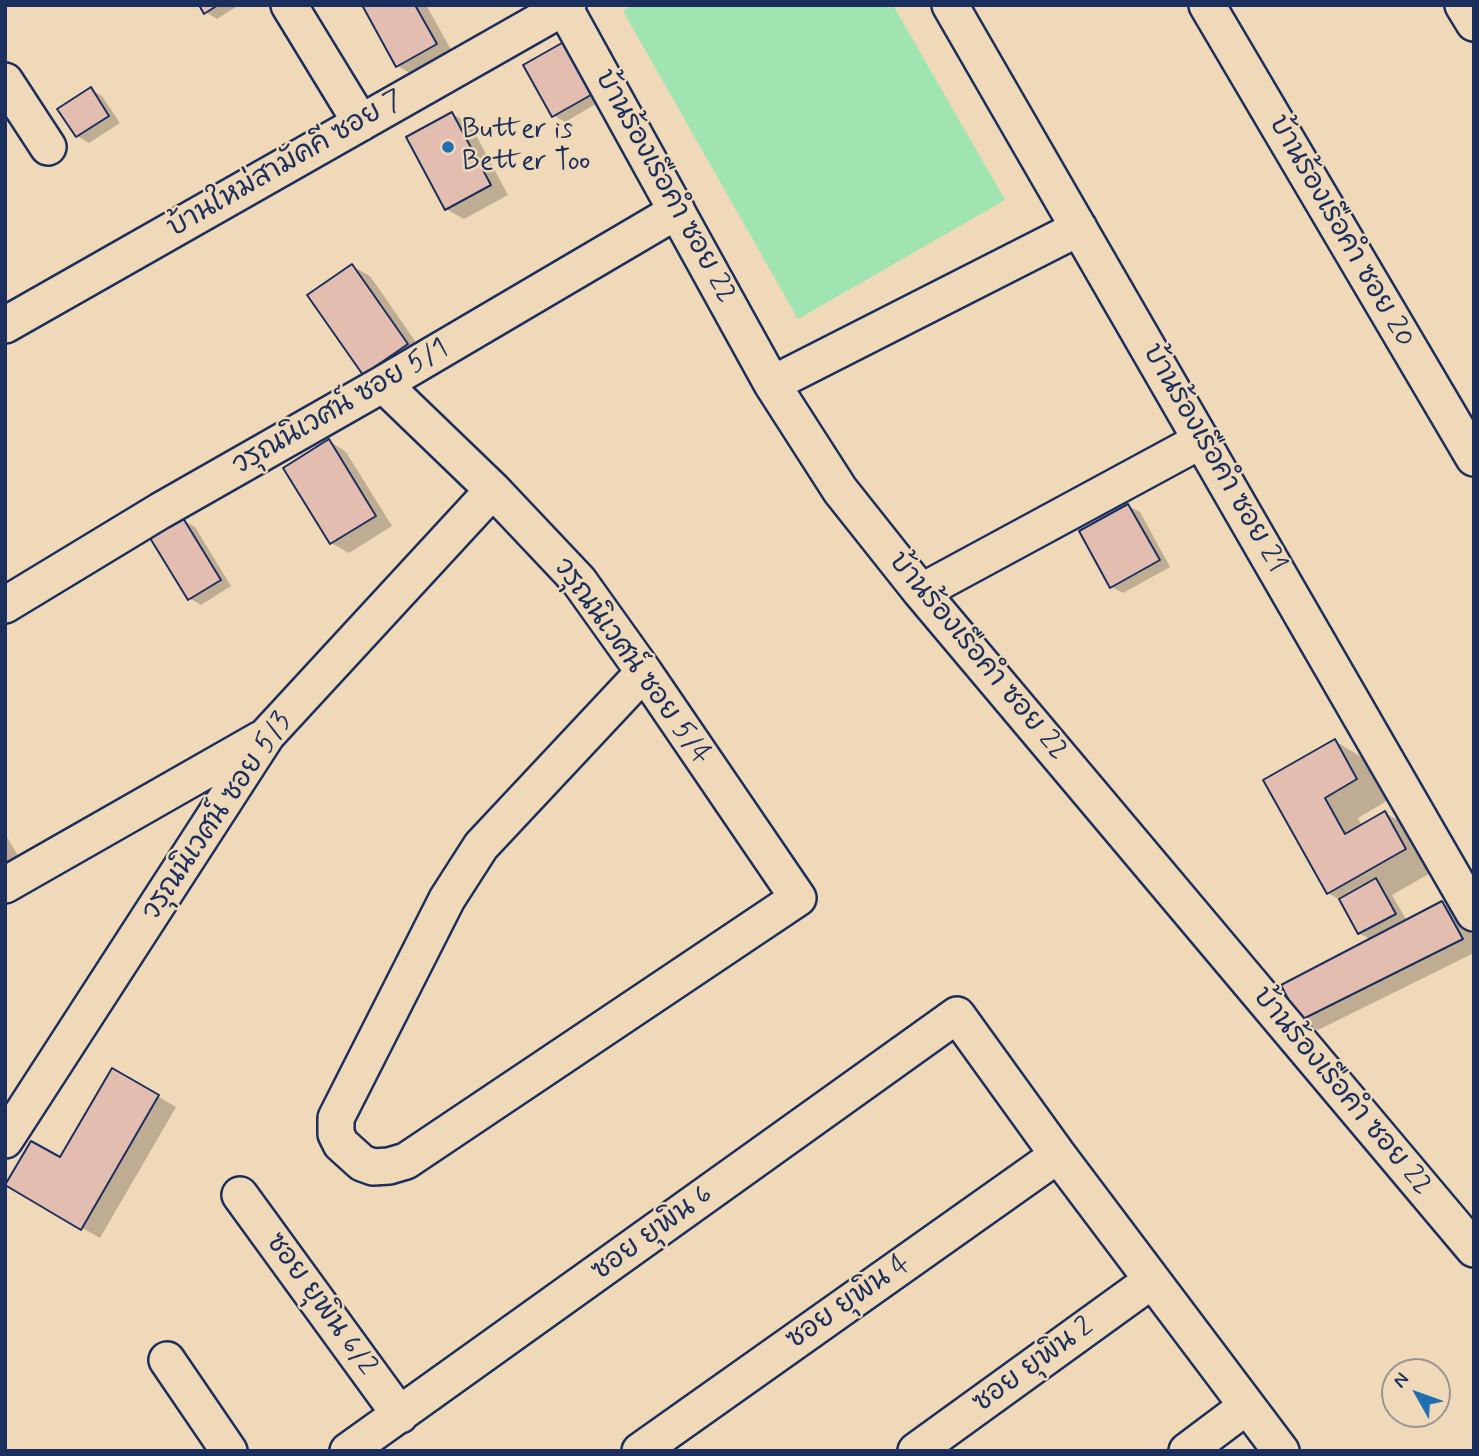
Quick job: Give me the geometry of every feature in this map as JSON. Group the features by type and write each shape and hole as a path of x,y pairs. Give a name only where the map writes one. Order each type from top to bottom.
{"street":[{"path":"289,5 361,123"},
{"name":"บ้านร้องเรือคำ ซอย 21","path":"950,5 1474,913"},
{"name":"บ้านร้องเรือคำ ซอย 20","path":"1207,5 1474,458"},
{"path":"1463,5 1474,23"},
{"name":"บ้านใหม่สามัคคี ซอย 7","path":"5,325 566,6"},
{"name":"บ้านร้องเรือคำ ซอย 22","path":"566,6 772,384 840,490 921,592 1474,1249"},
{"path":"5,81 48,147"},
{"name":"วรุณนิเวศน์ ซอย 5/1","path":"5,605 160,511 677,211"},
{"path":"772,384 1079,228"},
{"name":"วรุณนิเวศน์ ซอย 5/4","path":"383,384 493,490 579,581 643,672 798,898 406,1161 389,1167 373,1167 351,1155 336,1134 336,1118 447,899 481,846 643,672"},
{"path":"921,592 1202,440"},
{"name":"วรุณนิเวศน์ ซอย 5/3","path":"5,1140 267,735 493,490"},
{"path":"5,885 267,735"},
{"name":"ซอย ยุพิน 6","path":"348,1451 957,1015 1058,1155"},
{"path":"1058,1155 1281,1451"},
{"name":"ซอย ยุพิน 4","path":"640,1451 1058,1155"},
{"name":"ซอย ยุพิน 6/2","path":"240,1195 400,1415"},
{"name":"ซอย ยุพิน 2","path":"916,1451 1151,1281"},
{"path":"167,1360 229,1451"},
{"path":"1187,1451 1247,1406"}],"green space":[{"path":"633,5 893,5 1005,200 798,319 623,11"}],"building":[{"path":"199,5 218,5 204,14"},
{"path":"362,5 415,5 437,44 396,67"},
{"path":"569,39 598,91 552,117 523,65"},
{"path":"91,87 109,116 76,137 57,109"},
{"path":"452,112 491,185 445,210 406,137"},
{"path":"352,264 408,344 363,375 307,295"},
{"path":"329,439 376,516 330,544 283,468"},
{"path":"1128,504 1160,560 1110,588 1079,531"},
{"path":"183,518 221,580 188,600 150,538"},
{"path":"1335,739 1357,779 1325,798 1345,834 1385,811 1406,849 1327,894 1263,780"},
{"path":"1376,878 1396,914 1358,934 1339,899"},
{"path":"1442,901 1463,939 1299,1021 1281,985"},
{"path":"112,1068 159,1095 81,1230 5,1185 31,1141 60,1157"}],"place":[{"name":"Butter is Better Too","path":"448,147"}]}
